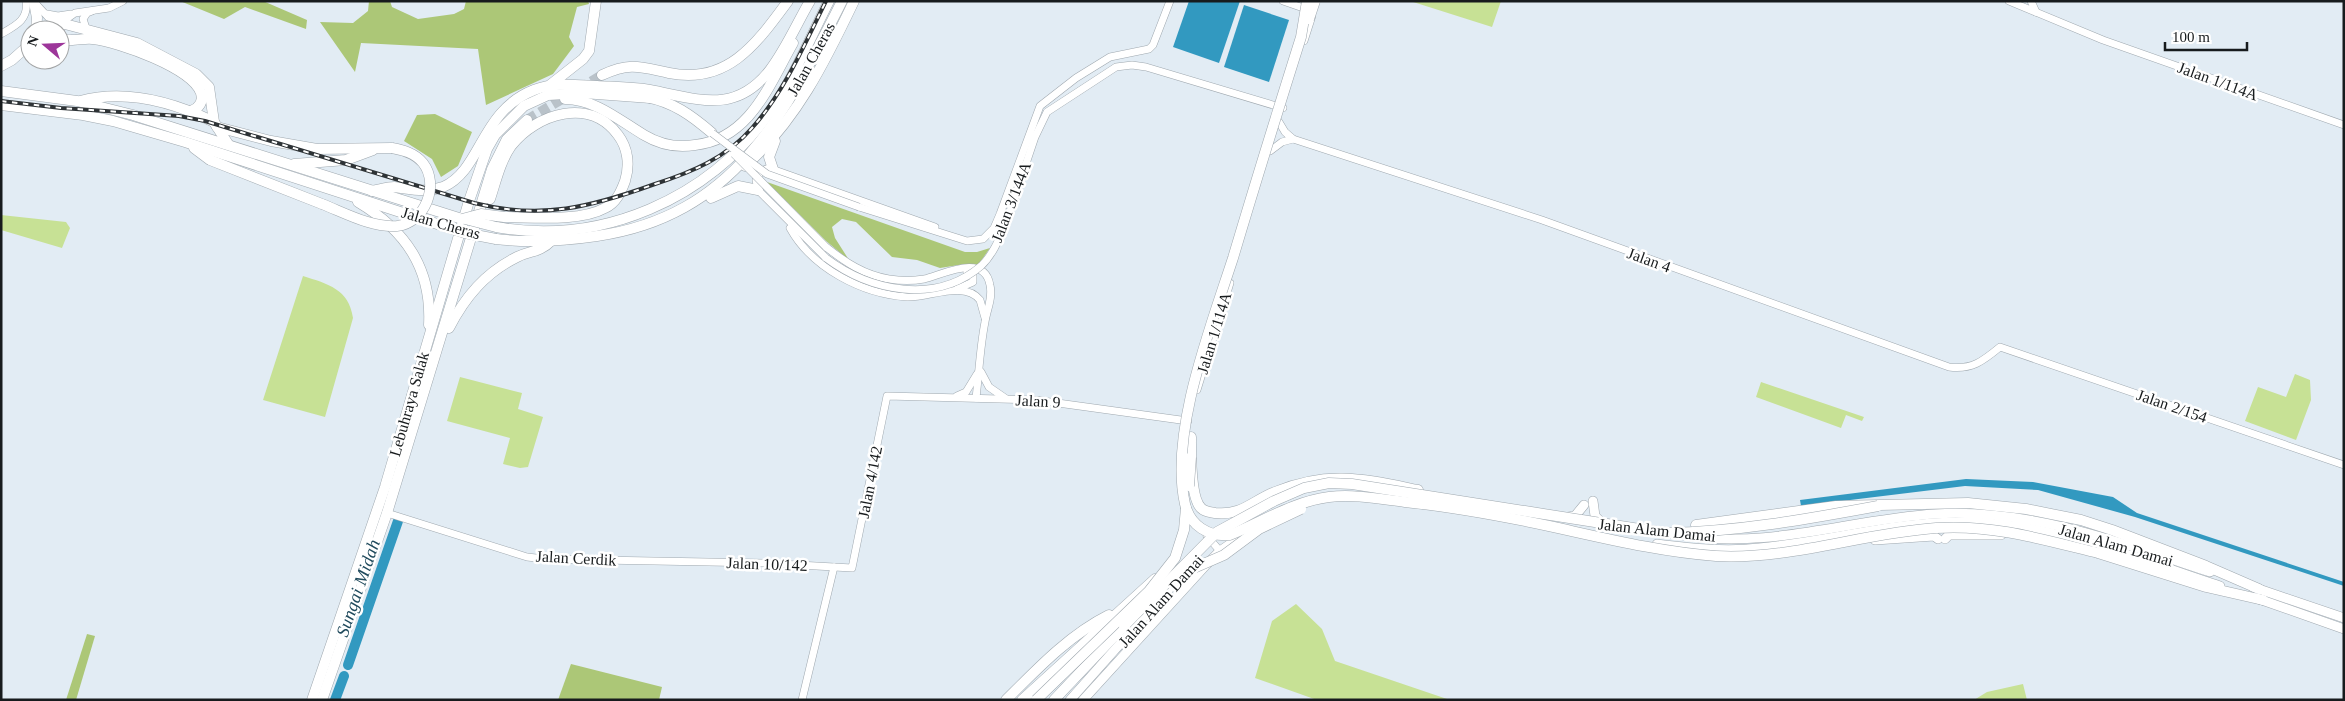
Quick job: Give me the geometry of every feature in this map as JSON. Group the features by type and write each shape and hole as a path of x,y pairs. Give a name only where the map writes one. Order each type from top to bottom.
{"highway":[{"path":"372,191 392,187 428,190 452,181 464,170 490,126 502,111 520,96 550,85 583,59 589,51 596,1"},
{"path":"602,75 618,68 636,65 683,75 700,74 718,69 747,52 788,1"},
{"path":"550,85 637,89 707,101 733,99 753,88 770,69 810,1"},
{"path":"514,116 548,102 576,100 602,108 662,143 687,146 712,143 733,132 749,117 763,98 815,1"},
{"name":"Jalan Cheras","path":"1,91 76,101 133,115 462,219 496,227 545,232 587,228 627,218 654,208 708,178 739,149 772,111 794,72 828,1"},
{"name":"Jalan Cheras","path":"1,105 83,115 185,142 465,233 496,239 551,241 620,232 652,224 689,207 719,186 742,162 786,104 842,1"},
{"path":"773,169 769,151 814,82 854,1"},
{"path":"1302,36 1308,1"},
{"path":"1022,700 1155,579 1173,555 1185,505 1182,469 1185,423 1206,343 1301,37 1308,1"},
{"path":"29,2 34,20"},
{"path":"1315,5 1302,36 1208,343 1190,421 1195,494 1200,508 1208,512 1225,514 1237,512 1274,493 1302,483 1351,477 1558,513 1666,526 1696,526 1836,506 1968,503 2026,509 2081,520 2206,566 2259,589"},
{"path":"70,27 86,28 137,43 196,74 209,87 216,124 228,144 244,134"},
{"path":"70,41 83,38 108,42 126,46 154,58 190,80 199,89 202,102 200,106 191,111"},
{"path":"1,66 20,53"},
{"path":"601,87 650,98 682,109 712,133"},
{"name":"Lebuhraya Salak","path":"312,700 384,487 480,166 495,135 524,106 535,99 563,93 650,98"},
{"path":"76,101 94,97 159,101 191,111 216,124 244,134 317,149 381,147 403,150 423,163 430,178 428,199 422,211 412,221 395,226 378,224 210,160 185,142"},
{"path":"458,280 471,256 504,158 522,135 548,119 573,112 598,117 610,124 622,140 628,156 627,173 622,190 613,204 604,209 588,214 544,218 504,217 481,214 462,219"},
{"name":"Lebuhraya Salak","path":"322,700 387,513 492,169 507,139 527,120"},
{"path":"719,186 731,179 760,154 783,127"},
{"path":"291,164 346,160 381,147"},
{"path":"689,207 738,186 758,190"},
{"path":"344,193 389,223 419,264 428,300 429,338"},
{"path":"436,352 462,304 478,285 507,262 542,250 551,241"},
{"path":"1036,700 1149,592 1175,558 1184,530 1191,457"},
{"path":"1054,700 1216,532 1274,501 1304,488 1329,484 1352,484 1665,533 1695,532 1878,506"},
{"path":"1185,505 1195,525 1219,536 1237,532 1299,503 1330,497 1358,497 1434,505 1545,525 1636,545 1715,556 1754,556 1798,551 1893,532 1938,528 2004,530 2098,553 2206,587 2263,600"},
{"path":"1149,592 1180,573 1224,555 1259,529 1305,507 1343,502 1434,505"},
{"path":"1006,700 1053,655 1088,626 1121,609"}],"main road":[{"name":"Jalan Alam Damai","path":"1070,700 1213,543 1267,507 1298,493 1330,487 1354,487 1606,526 1699,538 1751,538 1934,514 2005,517 2071,528 2115,541 2344,618"},
{"name":"Jalan Alam Damai","path":"1083,700 1220,551 1276,513 1304,501 1334,494 1362,495 1610,538 1698,548 1760,548 1894,526 1958,522 2025,528 2070,537 2120,552 2344,629"},
{"path":"1594,501 1595,516 1606,526"},
{"path":"1558,518 1575,516 1584,505"},
{"path":"1850,533 1872,540 1934,536 1941,539 1949,535 2011,534 2025,528"},
{"path":"1200,556 1203,530"}],"street":[{"path":"42,12 58,16 109,8 123,1"},
{"name":"Jalan 3/144A","path":"712,133 767,174 860,207 976,242 989,235 1000,214 1040,106 1076,78 1110,57 1149,48 1153,45 1170,1"},
{"path":"1283,1 1315,5"},
{"name":"Jalan 1/114A","path":"2009,1 2103,40 2344,125"},
{"path":"2031,1 2036,12"},
{"path":"1,34 20,23 26,13 29,2 52,20"},
{"name":"Jalan 1/114A","path":"1220,551 1203,530 1184,501 1180,484 1180,453 1188,421 1315,5"},
{"path":"86,28 83,22 85,16 95,10"},
{"path":"68,20 75,13"},
{"name":"Jalan 3/144A","path":"758,190 786,221 844,272 876,285 901,290 921,289 961,279 982,265 996,246 1006,223 1035,137 1047,112 1116,67 1132,65 1283,108"},
{"path":"1279,122 1285,132 1293,139"},
{"path":"712,133 826,247 858,270 882,278 908,280 968,267 982,271 985,274 990,282 991,296 985,320 976,398"},
{"path":"1270,151 1282,142 1293,139"},
{"name":"Jalan 4","path":"1293,139 1542,220 1949,367 1963,368 1975,366 2000,347"},
{"path":"758,190 757,175 765,168 773,169"},
{"name":"Jalan 3/144A","path":"773,169 785,175 909,216 946,233"},
{"path":"786,221 795,236 821,263 852,283 870,290 906,297 964,291 975,295 983,305 985,320"},
{"path":"942,273 967,272 973,275 974,278 969,285 943,292"},
{"name":"Jalan 2/154","path":"2000,347 2344,465"},
{"path":"952,398 966,392 980,369"},
{"path":"980,369 989,387 1007,399"},
{"name":"Jalan 9","path":"887,396 1007,399 1070,403 1188,421"},
{"name":"Jalan 4/142","path":"852,568 887,396"},
{"name":"Jalan Cerdik","path":"387,513 528,557 682,562"},
{"name":"Jalan 10/142","path":"682,562 852,568"},
{"path":"802,700 834,566"}],"green space":[{"path":"180,1 263,1 307,20 306,29 245,7 224,19"},
{"path":"369,1 390,1 392,7 418,19 454,14 464,9 466,1 588,1 589,4 577,7 569,37 574,46 553,74 486,105 478,49 361,43 355,72 320,22 353,23 368,11"},
{"path":"1410,1 1501,1 1492,27"},
{"path":"435,114 472,132 458,166 441,177 432,159 404,141 417,115"},
{"path":"767,182 965,252 977,252 990,248 978,265 965,264 940,268 917,260 892,257 856,222 842,219 832,227 835,238 849,260 826,241"},
{"path":"1,215 66,222 70,228 62,248 1,230"},
{"path":"303,276 329,285 342,294 351,308 353,318 325,417 263,400"},
{"path":"2295,374 2310,380 2311,400 2296,440 2245,421 2258,387 2286,397"},
{"path":"460,377 522,393 518,409 543,417 528,467 520,468 503,464 510,438 447,421"},
{"path":"1761,382 1864,417 1862,421 1846,415 1841,428 1756,397"},
{"path":"1296,604 1322,629 1335,661 1450,700 1317,700 1255,678 1272,621"},
{"path":"87,634 95,636 76,700 66,700"},
{"path":"571,664 662,687 659,700 558,700"},
{"path":"2023,684 2027,700 1974,700 1987,692"}],"water":[{"path":"1189,1 1240,1 1219,63 1173,47"},
{"path":"1244,5 1289,20 1269,82 1224,67"},
{"path":"1966,479 2033,482 2113,497 2137,513 2344,582 2344,586 2135,517 2038,490 1965,486 1801,506 1800,500"}],"waterway":[{"name":"Sungai Midah","path":"348,665 398,521"},
{"name":"Sungai Midah","path":"335,700 344,676"}],"tunnel":[{"path":"527,120 602,75"}],"railway":[{"path":"1,101 61,108 179,116 205,121 474,203 499,208 544,211 588,205 632,192 695,169 731,148 752,128 774,99 793,67 826,1"}]}
